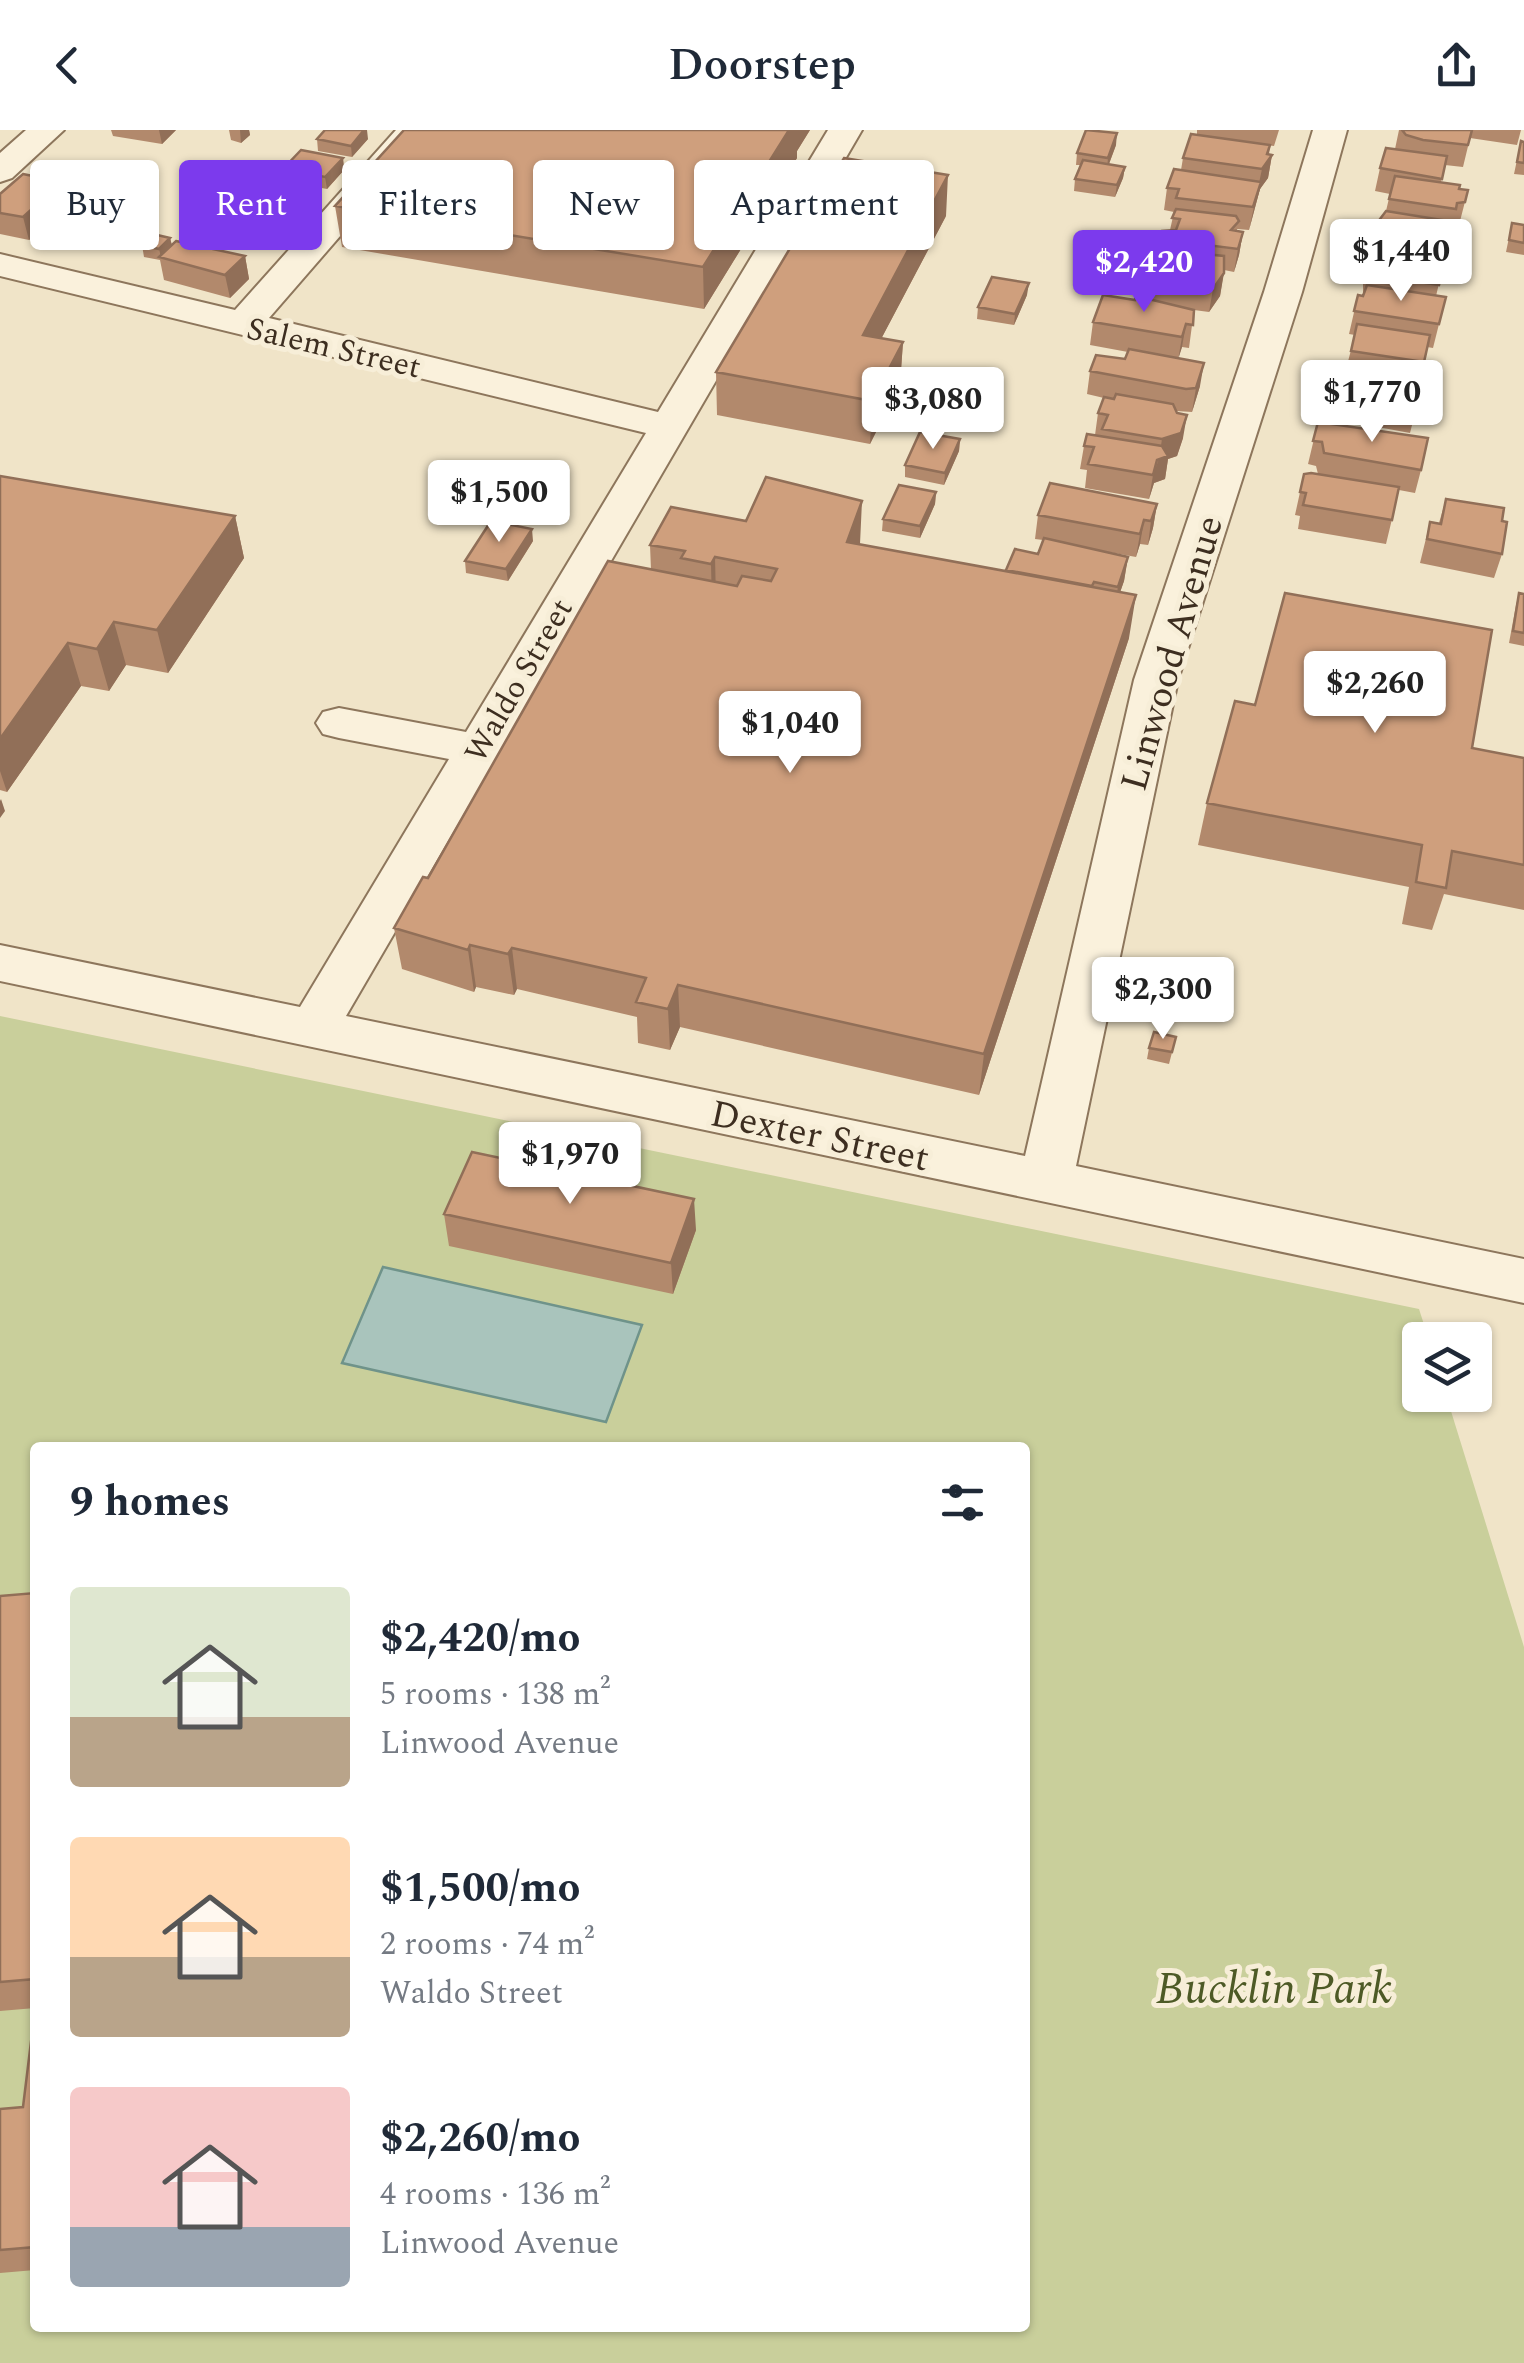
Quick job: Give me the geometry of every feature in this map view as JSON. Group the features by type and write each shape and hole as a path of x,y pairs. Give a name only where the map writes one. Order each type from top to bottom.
{"street":[{"path":"0,171 47,130"},
{"path":"243,325 415,130"},
{"name":"Waldo Street","path":"315,1025 845,130"},
{"name":"Linwood Avenue","path":"1045,1184 1156,680 1277,311 1330,130"},
{"name":"Salem Street","path":"0,266 668,426"},
{"path":"339,723 478,748"},
{"name":"Dexter Street","path":"0,962 315,1025 1045,1184 1524,1280"}],"green space":[{"name":"Bucklin Park","path":"0,1016 1419,1309 1423,1322 1402,1322 1402,1412 1451,1412 1524,1647 1524,2363 0,2363"}],"water":[{"path":"383,1267 642,1325 606,1422 342,1363"}],"building":[{"path":"325,130 364,130 351,146 317,139"},
{"path":"404,130 789,130 770,160 694,160 694,250 714,250 703,267 600,250 674,250 674,160 533,160 533,239 513,236 513,160 377,160"},
{"path":"1086,130 1117,133 1108,158 1077,153"},
{"path":"1402,130 1472,130 1468,145 1423,140"},
{"path":"1191,134 1270,145 1267,154 1272,155 1262,169 1183,158"},
{"path":"1521,141 1524,142 1524,163 1517,162"},
{"path":"1386,148 1447,156 1442,179 1380,168"},
{"path":"301,150 343,158 325,177 322,160 292,160"},
{"path":"1083,160 1125,167 1117,185 1075,179"},
{"path":"1174,169 1261,182 1253,207 1176,198 1179,189 1167,188"},
{"path":"934,173 948,175 934,201"},
{"path":"23,174 30,175 30,211 23,217 0,213 0,194"},
{"path":"1395,176 1460,185 1459,189 1468,190 1465,202 1457,203 1456,209 1389,199"},
{"path":"1176,209 1236,216 1239,221 1231,230 1243,232 1238,249 1159,239 1162,231 1176,230 1180,219 1172,218"},
{"path":"1386,211 1448,221 1446,227 1463,229 1459,245 1379,233 1377,223"},
{"path":"1512,223 1524,225 1524,243 1509,240"},
{"path":"159,235 170,238 159,249"},
{"path":"176,241 179,250 217,250 245,256 225,275 159,257"},
{"path":"1133,247 1224,256 1224,273 1213,289 1139,277 1144,266 1127,263"},
{"path":"1375,247 1445,258 1439,285 1368,274 1367,261 1373,258 1367,257"},
{"path":"789,250 908,250 863,335 903,342 872,401 716,372"},
{"path":"992,277 1029,283 1015,314 978,307"},
{"path":"1367,285 1446,297 1439,324 1354,311 1358,295 1363,296"},
{"path":"1103,295 1135,300 1136,296 1194,310 1193,325 1186,324 1182,337 1093,322"},
{"path":"1357,324 1430,335 1424,362 1351,351"},
{"path":"1129,349 1204,363 1196,388 1090,371 1096,355 1125,359"},
{"path":"1345,369 1423,382 1417,410 1323,393 1328,376 1335,377"},
{"path":"1116,394 1173,404 1177,413 1187,415 1181,433 1162,439 1102,429 1108,415 1098,413 1104,397 1114,399"},
{"path":"1318,422 1428,438 1421,470 1324,453 1322,442 1313,441"},
{"path":"920,432 960,439 945,473 905,465"},
{"path":"1087,434 1162,446 1168,456 1157,460 1153,475 1088,464 1094,447 1084,446"},
{"path":"1304,474 1399,487 1392,520 1303,505 1306,493 1300,492"},
{"path":"0,476 235,516 157,630 114,622 97,649 68,643 0,739"},
{"path":"766,477 862,501 847,542 1136,595 984,1054 678,985 668,1009 636,1002 646,978 512,948 508,954 470,945 468,950 394,928 423,877 428,878 608,561 737,586 742,576 771,581 777,569 715,557 711,564 681,558 685,551 650,545 671,507 746,521"},
{"path":"1050,483 1157,504 1151,521 1144,520 1140,534 1038,515"},
{"path":"899,485 936,492 920,526 883,519"},
{"path":"1446,499 1504,508 1502,521 1507,522 1502,554 1427,539 1430,522 1441,524"},
{"path":"491,521 532,529 506,569 465,561"},
{"path":"1044,538 1128,557 1118,587 1006,570 1015,549 1038,554"},
{"path":"1285,593 1492,630 1472,748 1524,758 1524,865 1452,851 1446,888 1416,882 1422,845 1207,803 1235,701 1255,705"},
{"path":"1519,593 1524,594 1524,633 1513,631"},
{"path":"1154,1032 1176,1037 1172,1052 1149,1048"},
{"path":"472,1152 694,1199 671,1263 444,1214"},
{"path":"30,1593 30,1979 0,1982 0,1596"},
{"path":"30,2050 30,2247 0,2250 0,2109 23,2107"}]}
